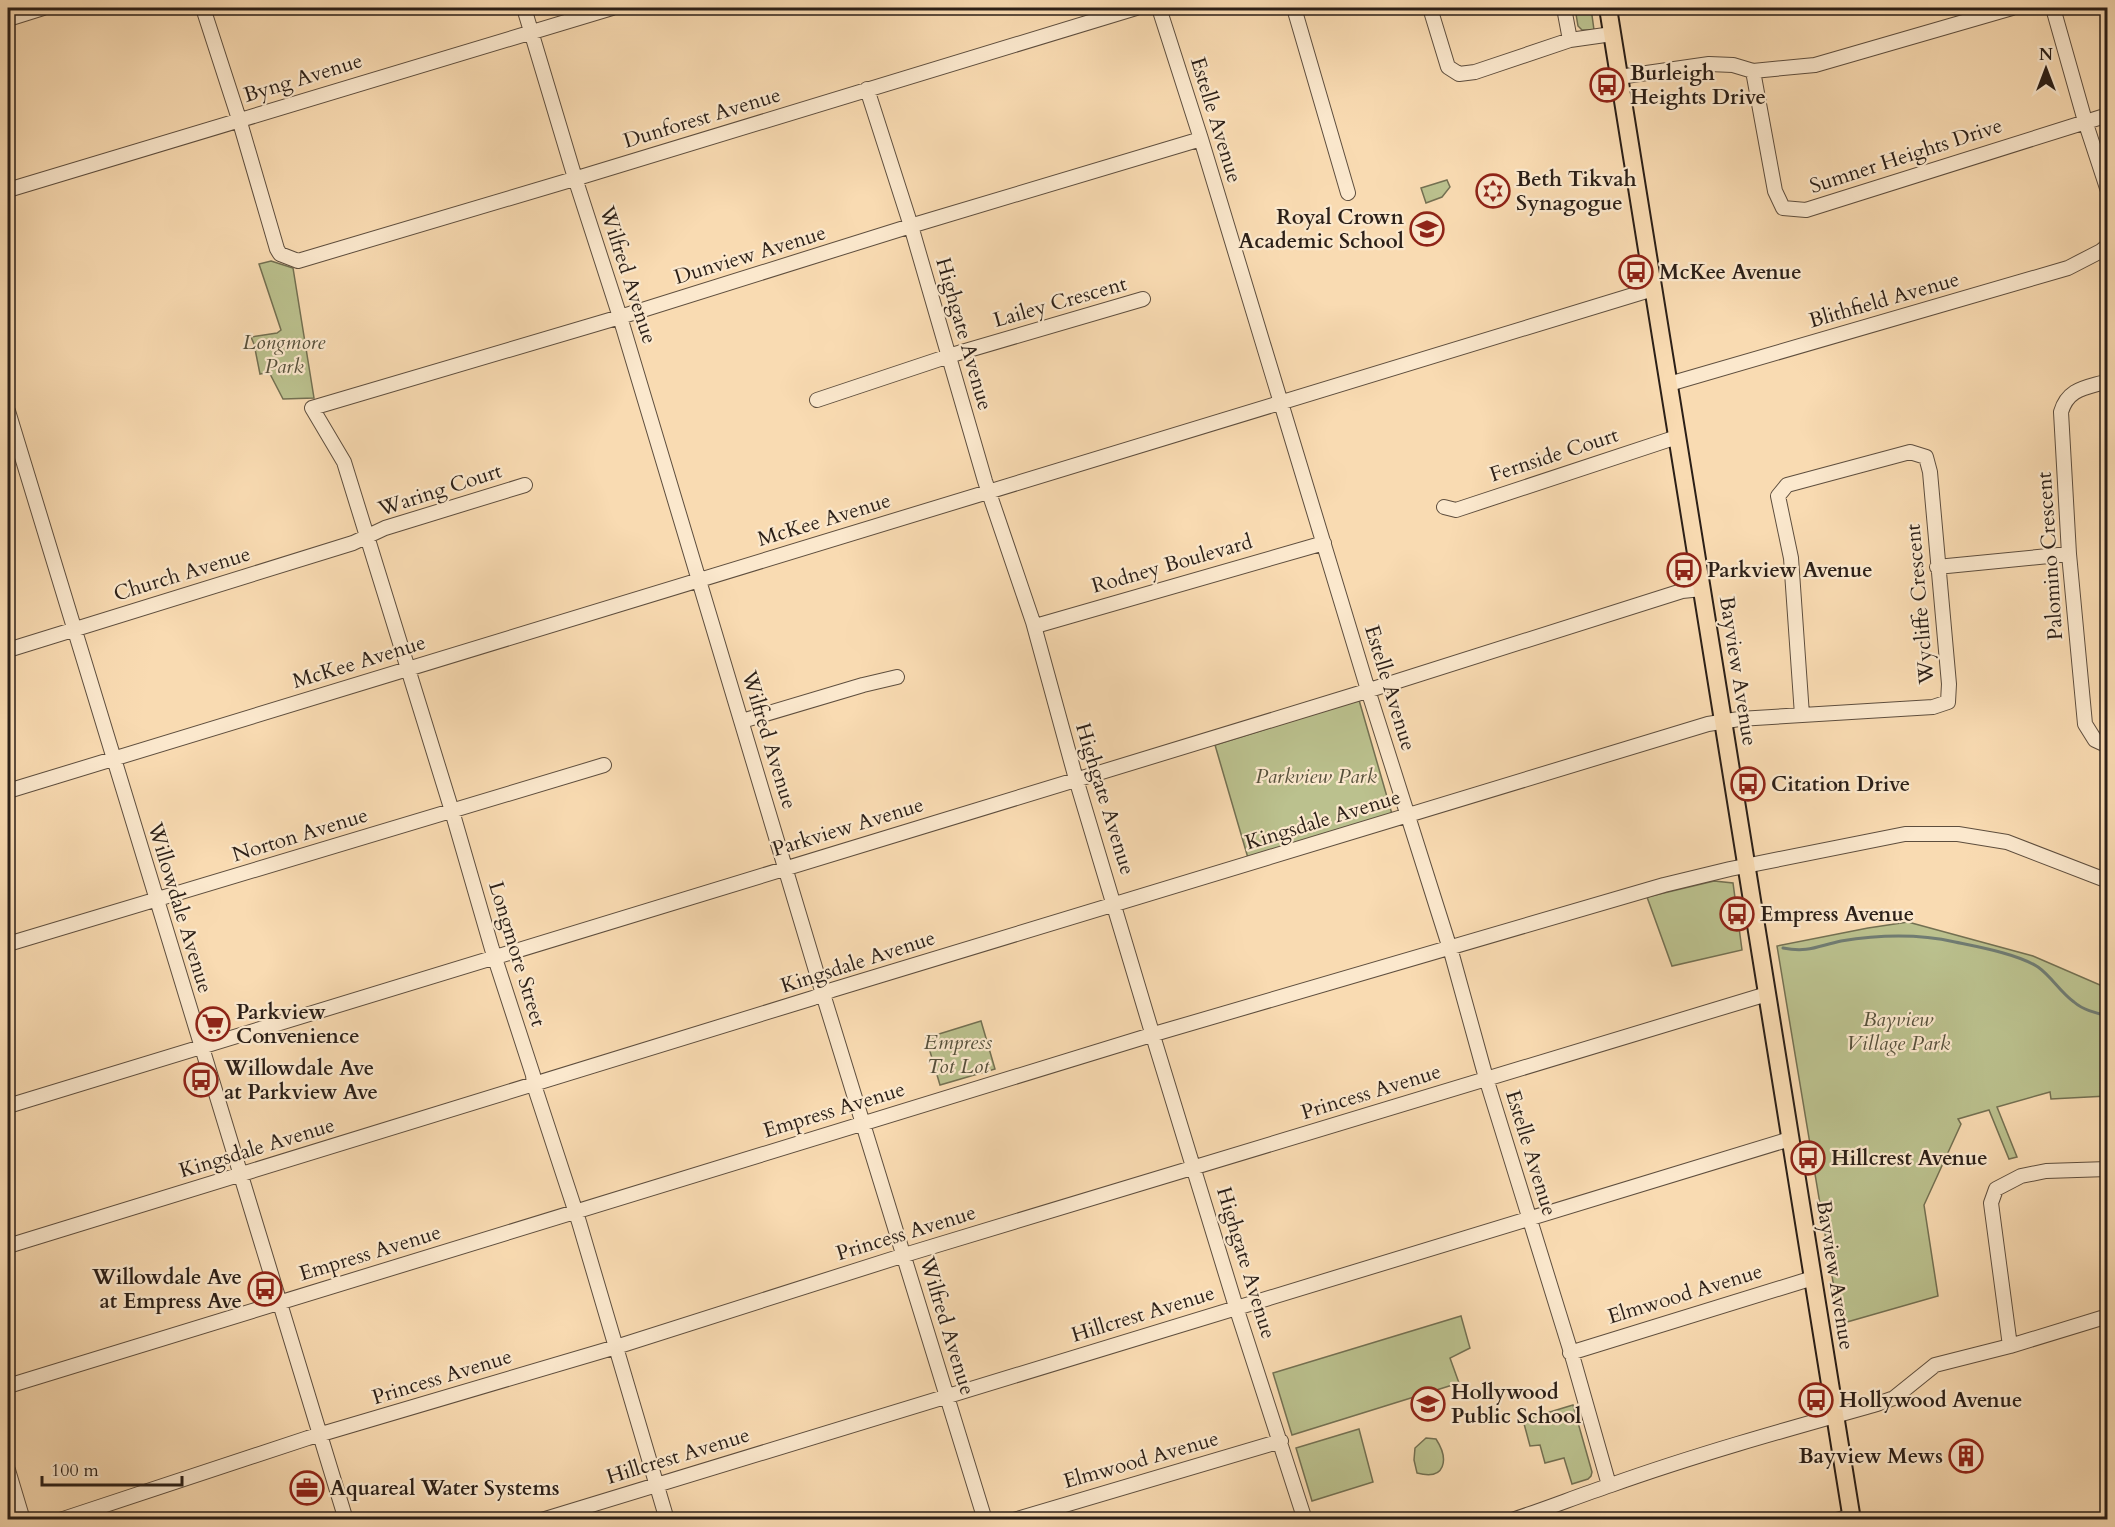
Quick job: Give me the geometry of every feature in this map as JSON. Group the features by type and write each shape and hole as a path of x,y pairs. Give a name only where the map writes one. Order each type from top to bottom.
{"main road":[{"name":"Bayview Avenue","path":"1608,8 1835,1416 1847,1518"}],"street":[{"path":"8,18 43,8"},
{"path":"203,8 239,119"},
{"name":"Wilfred Avenue","path":"524,8 985,1520"},
{"name":"Byng Avenue","path":"8,190 612,8"},
{"name":"Dunforest Avenue","path":"239,119 277,249 280,254 297,261 1136,8"},
{"name":"Estelle Avenue","path":"1159,8 1449,946 1486,1078 1609,1485"},
{"path":"1294,8 1348,193"},
{"path":"1430,8 1448,68 1459,74 1474,72 1570,40 1612,34"},
{"path":"1564,8 1570,40"},
{"path":"1619,77 1709,64 1733,65 1753,71 1815,65 2012,8"},
{"path":"2053,8 2085,121 2108,191"},
{"name":"Sumner Heights Drive","path":"1753,71 1775,191 1783,208 1806,210 2108,115"},
{"name":"Highgate Avenue","path":"867,89 911,226 988,492 1033,622 1076,779 1236,1307 1305,1520"},
{"name":"Dunview Avenue","path":"312,408 620,317 1201,139"},
{"name":"Blithfield Avenue","path":"1669,384 2067,268 2101,251 2108,245"},
{"name":"McKee Avenue","path":"8,791 1653,289"},
{"name":"Lailey Crescent","path":"817,400 949,356 1143,299"},
{"name":"Palomino Crescent","path":"2108,381 2076,391 2065,400 2061,412 2068,554 2085,724 2095,740 2108,746"},
{"name":"Longmore Street","path":"312,408 344,462 368,536 494,956 576,1212 667,1520"},
{"name":"Willowdale Avenue","path":"8,411 345,1520"},
{"name":"Fernside Court","path":"1443,507 1456,510 1677,436"},
{"name":"Wycliffe Crescent","path":"1723,721 1933,707 1948,702 1949,684 1930,472 1926,457 1910,452 1787,485 1778,496 1791,558 1802,715"},
{"name":"Waring Court","path":"368,536 385,528 525,485"},
{"name":"Church Avenue","path":"8,650 353,543 368,536"},
{"name":"Rodney Boulevard","path":"1033,622 1039,625 1323,543"},
{"path":"1938,567 2068,554"},
{"name":"Parkview Avenue","path":"8,1106 1368,690 1682,591 1702,589"},
{"path":"742,722 897,677"},
{"name":"Kingsdale Avenue","path":"8,1246 823,994 1723,721"},
{"name":"Norton Avenue","path":"8,944 604,765"},
{"path":"1746,866 1905,834 1958,834 2007,842 2108,881"},
{"name":"Empress Avenue","path":"8,1386 1153,1034 1664,885 1746,866"},
{"name":"Princess Avenue","path":"60,1520 321,1435 616,1347 903,1256 1767,994"},
{"name":"Hillcrest Avenue","path":"542,1520 1790,1139"},
{"path":"2010,1346 1991,1203 1996,1189 2021,1176 2046,1171 2108,1168"},
{"name":"Elmwood Avenue","path":"1570,1353 1813,1278"},
{"path":"1512,1520 1560,1505 1609,1485 1894,1398 1935,1365 2010,1346 2108,1316"},
{"name":"Elmwood Avenue","path":"1014,1520 1281,1441"},
{"path":"8,1470 23,1520"}],"green space":[{"path":"1575,8 1591,8 1594,30 1582,30 1578,26"},
{"path":"1447,180 1450,187 1442,197 1426,203 1421,188"},
{"name":"Longmore Park","path":"271,261 293,268 314,398 283,399 269,372 260,374 251,337 277,333 281,330 259,264"},
{"name":"Parkview Park","path":"1359,700 1392,814 1248,858 1215,745"},
{"path":"1714,881 1733,883 1742,950 1672,966 1647,897"},
{"name":"Bayview Village Park","path":"1908,922 2033,956 2107,988 2107,1096 2051,1099 2050,1092 1997,1107 2017,1157 2009,1159 1989,1110 1958,1119 1961,1124 1924,1205 1938,1296 1840,1324 1777,946"},
{"name":"Empress Tot Lot","path":"981,1021 995,1069 940,1085 926,1038"},
{"path":"1461,1316 1470,1348 1450,1358 1459,1383 1292,1435 1273,1373"},
{"path":"1573,1405 1592,1472 1588,1479 1572,1484 1564,1458 1545,1463 1540,1445 1530,1446 1523,1420"},
{"path":"1359,1429 1373,1482 1312,1501 1296,1448"},
{"path":"1426,1438 1436,1439 1443,1454 1439,1471 1427,1475 1417,1473 1414,1460 1415,1448"}],"waterway":[{"path":"1783,948 1806,949 1855,939 1898,936 1941,939 1975,946 2030,962 2043,971 2064,994 2078,1005 2108,1016"}],"place":[{"name":"Burleigh Heights Drive","path":"1607,85"},
{"name":"Beth Tikvah Synagogue","path":"1493,191"},
{"name":"Royal Crown Academic School","path":"1427,229"},
{"name":"McKee Avenue","path":"1636,272"},
{"name":"Parkview Avenue","path":"1684,570"},
{"name":"Citation Drive","path":"1748,784"},
{"name":"Empress Avenue","path":"1737,914"},
{"name":"Parkview Convenience","path":"213,1024"},
{"name":"Willowdale Ave at Parkview Ave","path":"201,1080"},
{"name":"Hillcrest Avenue","path":"1808,1158"},
{"name":"Willowdale Ave at Empress Ave","path":"265,1289"},
{"name":"Hollywood Avenue","path":"1816,1400"},
{"name":"Hollywood Public School","path":"1428,1404"},
{"name":"Bayview Mews","path":"1966,1456"},
{"name":"Aquareal Water Systems","path":"307,1488"}]}
